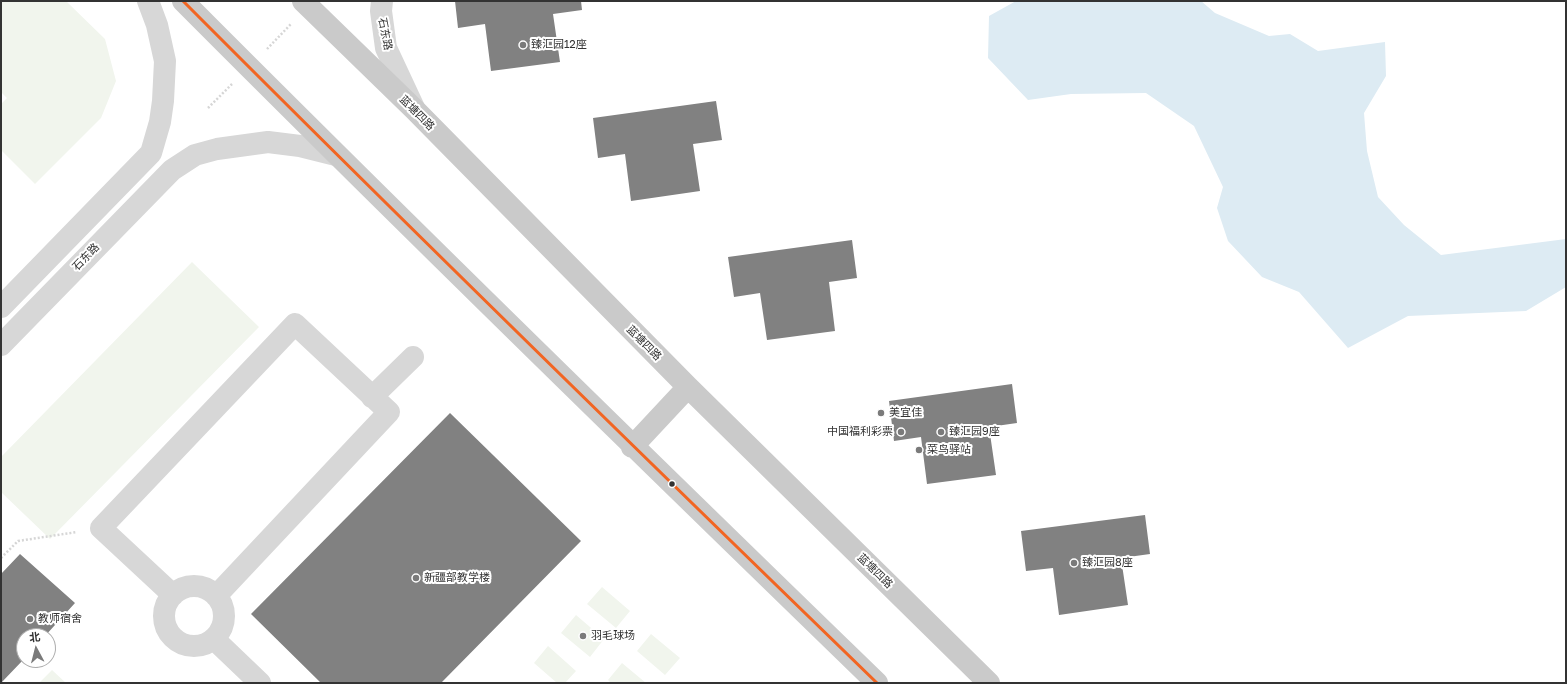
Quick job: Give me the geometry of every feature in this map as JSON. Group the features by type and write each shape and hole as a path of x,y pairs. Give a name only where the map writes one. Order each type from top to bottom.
{"main road":[{"path":"183,1 336,155 632,446 877,683"},
{"name":"蓝塘四路","path":"303,1 414,109 688,387 989,683"},
{"path":"632,446 688,387"}],"street":[{"path":"1,307 151,153 160,122 163,101 165,61 157,25 148,1"},
{"name":"石东路","path":"382,1 381,11 386,48 414,109"},
{"name":"石东路","path":"1,345 172,170 196,155 217,149 268,142 300,146 336,155"},
{"path":"173,595 101,528 295,324 389,412 216,596"},
{"path":"372,397 413,357"},
{"path":"195,587 209,590 216,596 222,604 225,613 224,622 220,632 214,639 205,644 195,646 185,645 176,640 169,633 165,623 164,613 167,603 173,595 180,590 195,587"},
{"path":"214,639 260,683"}],"path":[{"path":"1,558 18,541 101,528"}],"shaded area":[{"path":"1,1 66,1 105,39 116,81 101,118 35,184 1,150 1,104 7,98 1,92"},
{"path":"1016,1 1201,1 1215,13 1269,36 1290,34 1318,51 1385,42 1386,76 1364,113 1367,151 1378,197 1404,225 1441,255 1566,239 1566,287 1526,311 1408,316 1348,348 1299,292 1262,277 1228,241 1217,208 1223,187 1194,126 1146,93 1071,94 1028,100 988,58 989,16"},
{"path":"192,262 259,327 50,539 1,492 1,457"},
{"name":"羽毛球场","path":"602,587 630,611 616,628 587,604"},
{"name":"羽毛球场","path":"576,615 604,639 590,657 561,633"},
{"name":"羽毛球场","path":"651,634 680,658 665,675 637,651"},
{"name":"羽毛球场","path":"548,646 576,671 565,683 557,683 534,663"},
{"name":"羽毛球场","path":"622,663 646,683 611,683 608,680"},
{"path":"52,670 66,683 39,683"}],"building":[{"name":"臻汇园12座","path":"455,1 581,1 582,10 553,14 560,62 491,71 485,24 458,28"},
{"path":"716,101 722,140 693,144 700,191 631,201 625,154 598,158 593,118"},
{"path":"852,240 857,278 829,282 835,331 767,340 760,293 734,297 728,257"},
{"name":"臻汇园9座","path":"1012,384 1017,423 989,427 996,475 927,484 921,437 894,441 889,401"},
{"name":"新疆部教学楼","path":"450,413 581,541 441,683 321,683 251,614"},
{"name":"臻汇园8座","path":"1145,515 1150,554 1121,558 1128,605 1059,615 1053,568 1026,571 1021,531"},
{"name":"教师宿舍","path":"20,554 75,603 52,628 16,628 16,667 1,683 1,574"}],"transit line":[{"path":"183,1 528,344 877,683"}],"place":[{"name":"臻汇园12座","path":"523,45"},
{"name":"美宜佳","path":"881,413"},
{"name":"中国福利彩票","path":"901,432"},
{"name":"臻汇园9座","path":"941,432"},
{"name":"菜鸟驿站","path":"919,450"},
{"name":"臻汇园8座","path":"1074,563"},
{"name":"新疆部教学楼","path":"416,578"},
{"name":"教师宿舍","path":"30,619"},
{"name":"羽毛球场","path":"583,636"}]}
